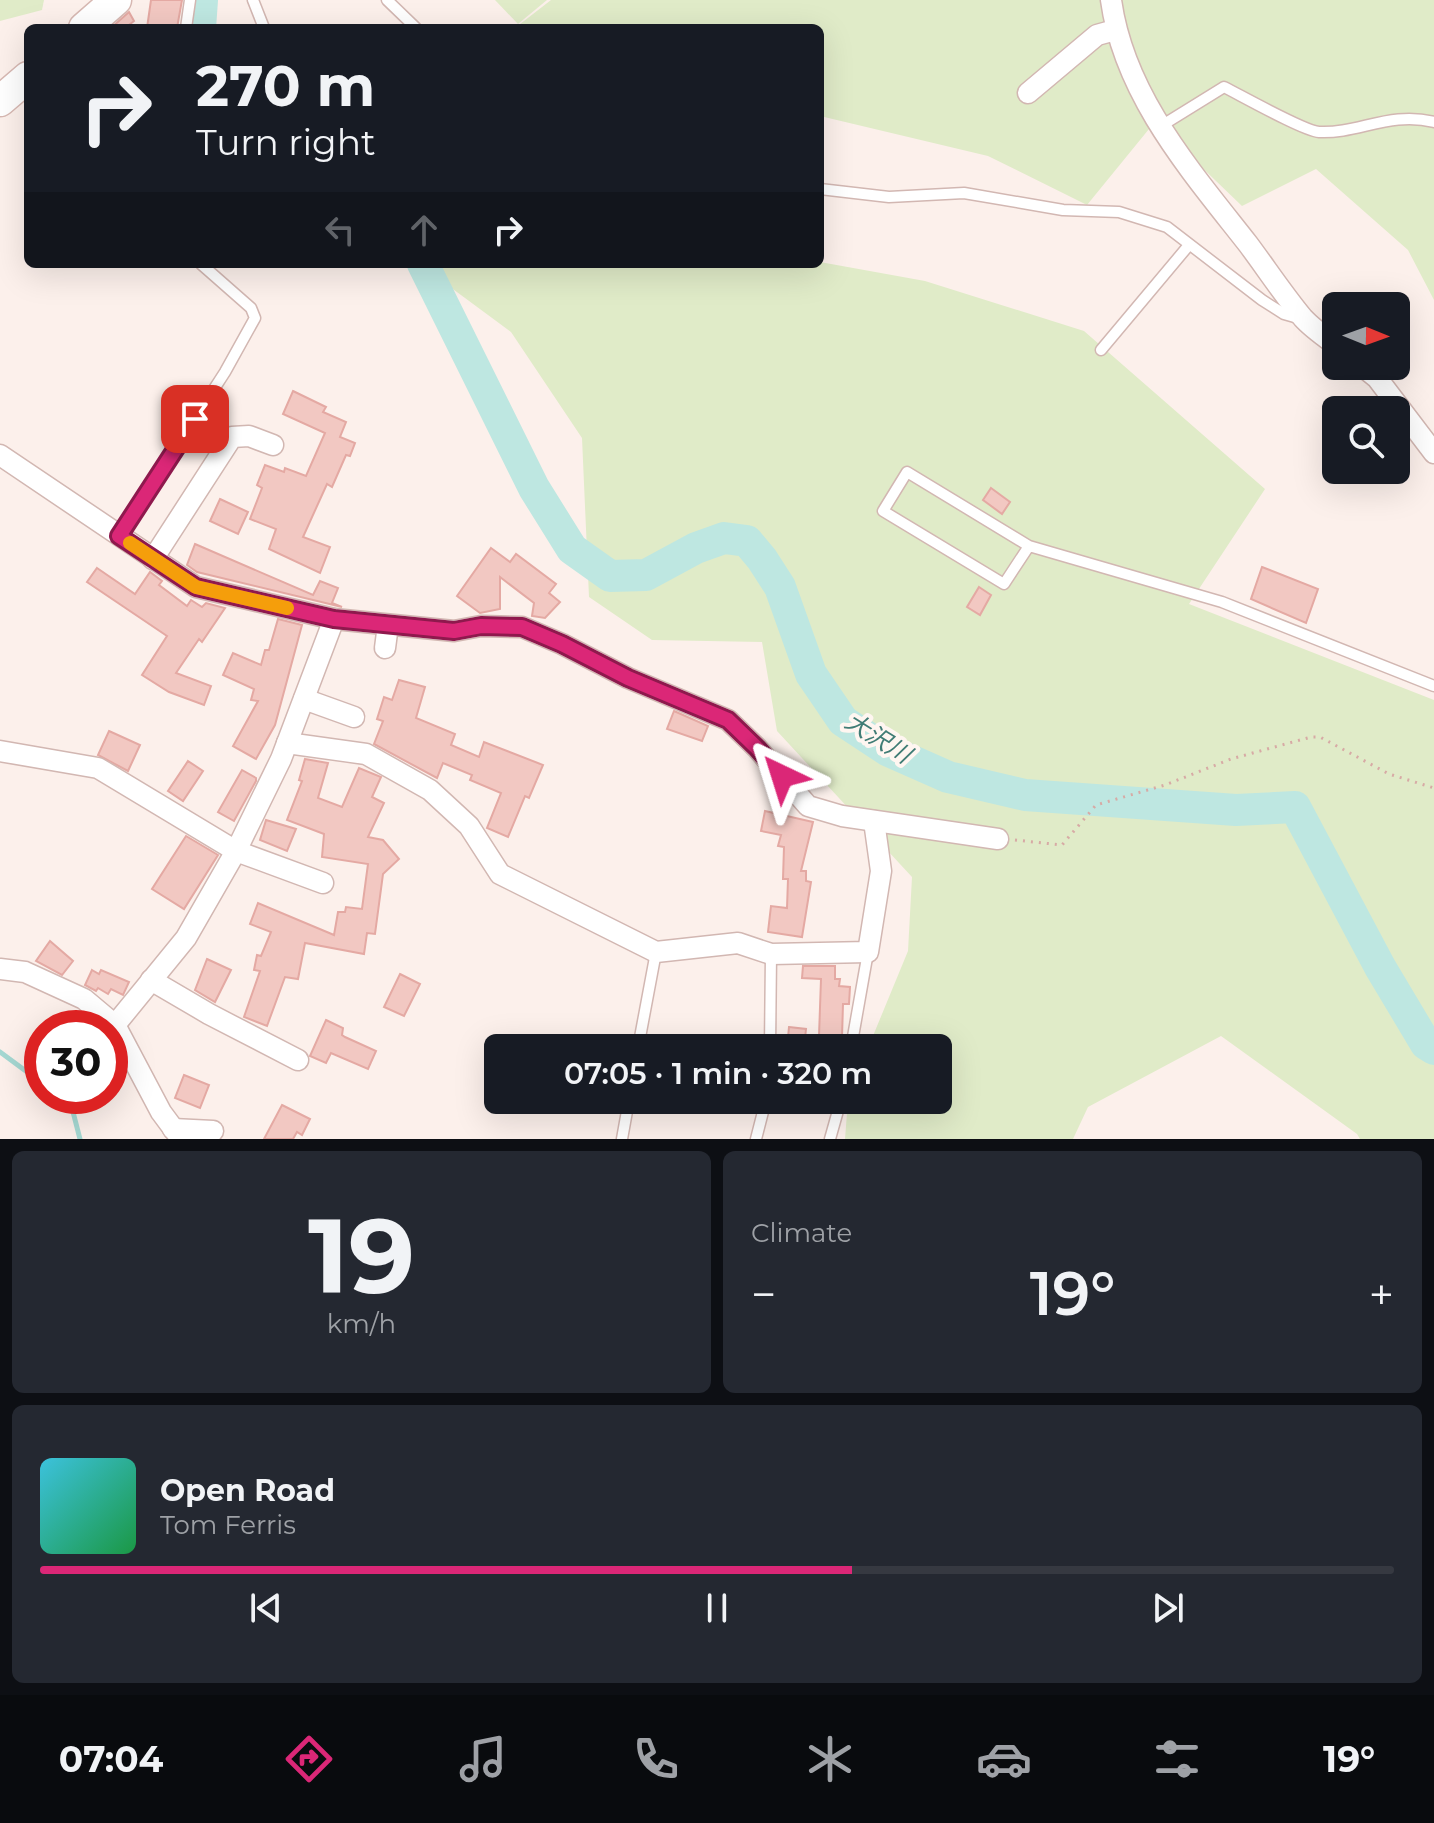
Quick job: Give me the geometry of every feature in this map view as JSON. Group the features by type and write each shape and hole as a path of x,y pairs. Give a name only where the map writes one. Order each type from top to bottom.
{"main road":[{"path":"89,24 116,0"},
{"path":"0,101 24,80"}],"street":[{"path":"1111,0 1115,30 1142,97 1183,161 1304,320 1322,334"},
{"path":"1028,93 1097,35 1115,30"},
{"path":"1379,380 1434,453"},
{"path":"153,559 232,437 249,436 273,445"},
{"path":"0,455 196,587 334,619 454,631 481,626 522,627 628,678 728,720 808,806 822,812 998,839"},
{"path":"127,1010 186,938 236,851 287,743 334,619"},
{"path":"385,648 388,625"},
{"path":"304,699 354,717"},
{"path":"287,743 366,754 430,790 469,826 500,874 656,952 738,943 771,954 868,952 881,871 874,821"},
{"path":"0,751 98,768 236,851 323,883"},
{"path":"0,969 25,972 84,999 97,1010"},
{"path":"151,980 298,1060"},
{"path":"128,1050 161,1112 177,1134 213,1131"}],"lane":[{"path":"187,24 190,0"},
{"path":"253,0 262,24"},
{"path":"387,0 412,24"},
{"path":"1161,126 1224,87 1315,132 1332,132 1391,119 1434,122"},
{"path":"824,189 889,197 964,193 1063,210 1119,212 1167,227 1284,314 1304,320"},
{"path":"1101,350 1189,245"},
{"path":"119,536 225,372 255,318 251,308 206,268"},
{"path":"1029,546 1004,584 883,511 907,472 1029,546 1222,602 1434,686"},
{"path":"641,1034 656,952"},
{"path":"853,1034 868,952"},
{"path":"770,1034 771,954"},
{"path":"622,1139 626,1114"},
{"path":"756,1139 762,1114"},
{"path":"830,1139 837,1114"}],"path":[{"path":"998,839 1062,845 1096,805 1165,785 1231,759 1311,737 1320,737 1389,774 1434,788"}],"green space":[{"path":"0,0 44,0 42,10 0,21"},
{"path":"495,0 547,0 518,24"},
{"path":"551,0 1434,0 1434,300 1408,250 1316,169 1242,206 1164,131 1213,101 1149,129 1087,205 988,156 824,117 824,24 520,24"},
{"path":"824,263 925,281 1084,331 1265,489 1189,604 1434,700 1434,1139 1360,1139 1221,1036 1088,1107 1073,1139 845,1139 847,1114 952,1114 952,1034 874,1034 908,951 912,877 777,731 762,642 652,640 589,597 582,438 511,332 424,268 824,268"}],"building":[{"path":"151,0 182,0 178,24 148,24"},
{"path":"129,12 134,21 130,24 116,24"},
{"path":"293,391 326,407 323,412 346,422 340,437 355,443 350,456 346,455 332,487 327,484 303,537 330,547 320,573 269,549 276,529 250,519 262,488 257,485 265,465 306,476 325,433 283,414"},
{"path":"991,488 1010,502 1002,514 983,500"},
{"path":"220,499 248,512 238,534 210,521"},
{"path":"195,544 313,595 320,581 338,588 332,603 342,607 197,572 187,565"},
{"path":"491,548 510,562 516,554 556,584 549,593 560,602 545,618 532,616 534,603 500,577 500,609 480,613 457,596"},
{"path":"1262,567 1318,589 1306,623 1251,599"},
{"path":"97,568 135,594 150,572 162,581 159,585 187,606 191,600 202,607 206,603 225,608 176,673 211,686 204,705 169,692 142,675 167,636 87,582"},
{"path":"979,587 991,595 980,615 967,607"},
{"path":"278,619 302,625 275,725 256,759 233,746 258,701 251,700 254,689 223,675 233,653 261,665"},
{"path":"399,680 425,687 416,718 455,734 451,745 479,757 484,742 543,765 529,798 525,796 508,837 487,828 501,793 470,780 472,775 443,763 437,778 374,744 383,721 377,719 384,697 392,700"},
{"path":"674,711 708,726 702,741 667,729"},
{"path":"109,731 140,745 128,771 98,755"},
{"path":"305,759 328,763 318,798 342,807 359,768 381,777 372,797 384,803 368,837 383,840 399,859 383,874 375,934 367,933 364,954 305,943 298,979 285,977 267,1026 244,1017 260,971 254,970 257,955 261,956 271,932 250,924 258,903 334,935 338,912 345,912 346,907 362,909 368,864 322,857 324,834 287,820 302,781 299,780"},
{"path":"188,761 203,771 183,801 168,791"},
{"path":"242,770 256,781 234,821 218,812"},
{"path":"765,811 813,822 801,871 806,871 806,881 811,882 802,937 768,932 771,906 787,908 788,879 783,879 784,847 778,846 781,835 761,831"},
{"path":"266,820 296,829 287,851 260,840"},
{"path":"186,836 218,855 184,909 152,889"},
{"path":"50,941 73,961 62,975 36,961"},
{"path":"207,959 231,970 215,1002 195,990"},
{"path":"803,966 835,966 835,979 840,979 839,986 850,987 849,1004 843,1004 842,1034 819,1034 821,979 802,978"},
{"path":"92,970 99,974 101,970 129,982 123,995 111,989 108,994 98,988 96,991 85,985"},
{"path":"400,974 420,984 404,1016 384,1007"},
{"path":"326,1020 343,1028 342,1035 345,1037 376,1051 368,1069 331,1053 326,1063 310,1056"},
{"path":"789,1027 806,1029 805,1034 788,1034"},
{"path":"184,1075 209,1085 200,1108 175,1098"},
{"path":"282,1105 310,1119 302,1135 297,1132 293,1139 264,1139"}],"waterway":[{"name":"大沢川","path":"200,24 202,0"},
{"name":"大沢川","path":"425,268 534,488 572,549 610,576 646,575 696,548 724,538 747,541 780,587 811,674 843,721 887,750 948,777 1025,795 1236,810 1295,807 1380,967 1426,1044 1434,1049"},
{"path":"0,1052 24,1070"},
{"path":"74,1114 80,1139"}],"slow traffic":[{"path":"130,543 196,587 287,608"}],"route":[{"path":"195,419 119,536 196,587 334,619 454,631 481,626 522,627 628,678 728,720 782,776"}]}
